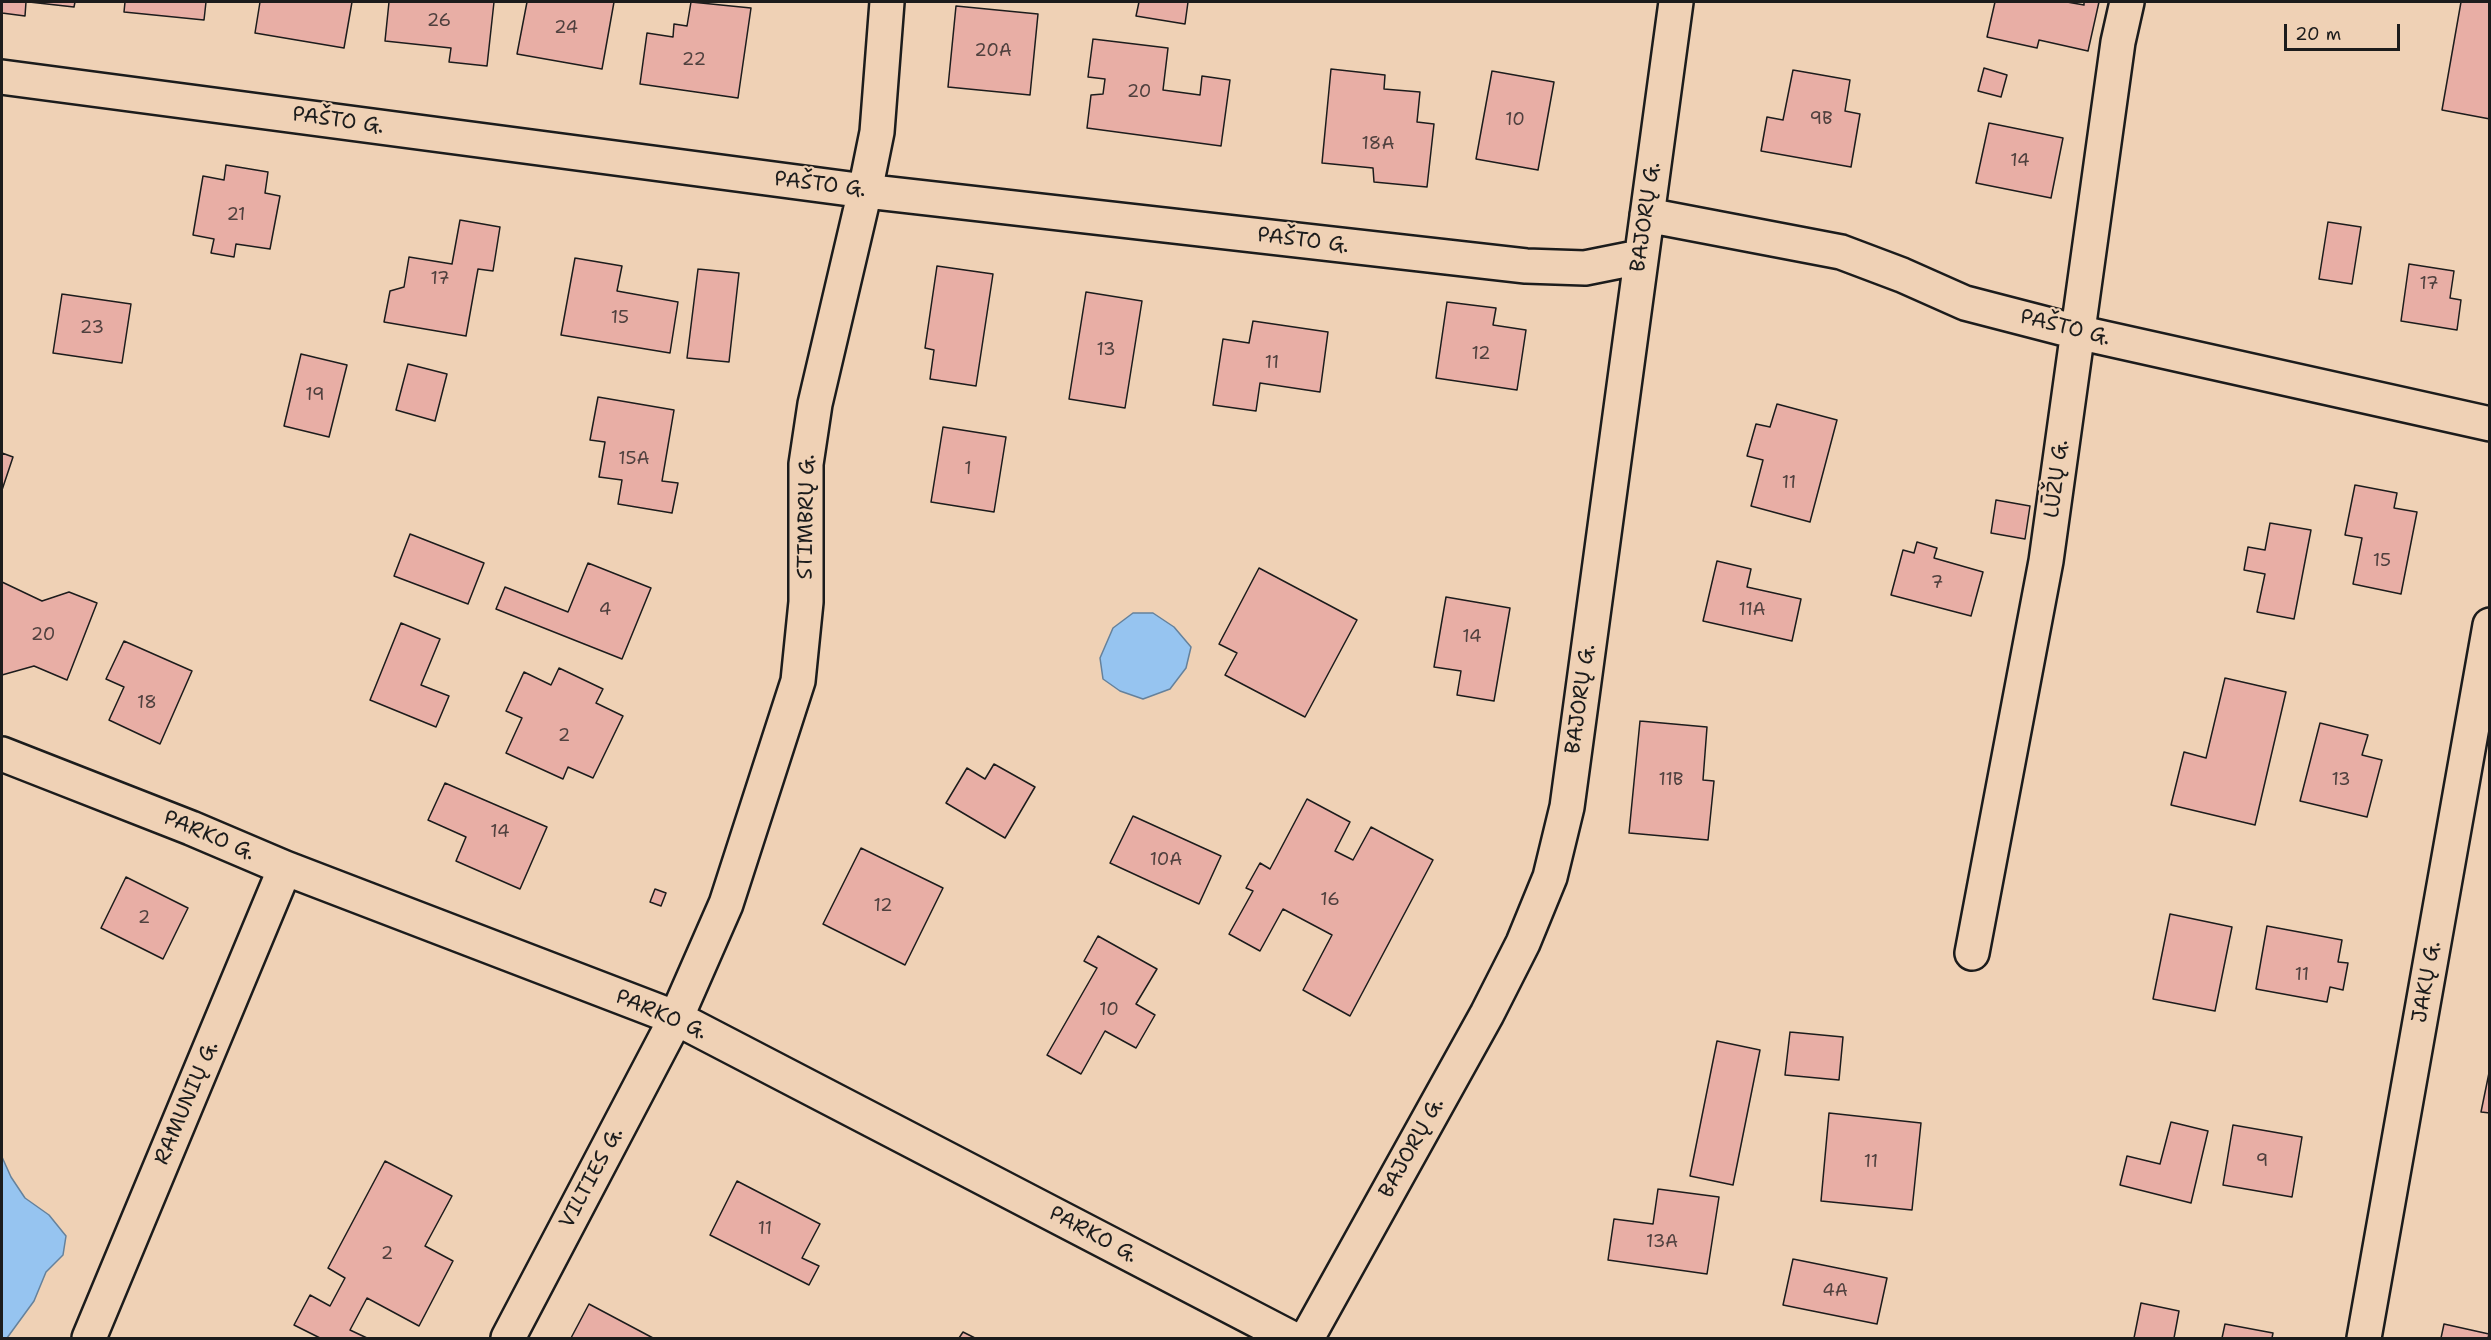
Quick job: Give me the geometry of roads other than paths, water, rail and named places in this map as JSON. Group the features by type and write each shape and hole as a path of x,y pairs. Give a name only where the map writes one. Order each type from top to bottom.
{"street":[{"name":"STIMBRŲ G.","path":"676,1018 726,904 798,681 806,602 806,464 815,404 866,190 877,132 887,2"},
{"name":"BAJORŲ G.","path":"1306,1338 1487,1014 1523,943 1550,876 1567,807 1676,2"},
{"name":"LŪŽŲ G.","path":"1972,953 2046,561 2118,42 2127,2"},
{"name":"PAŠTO G.","path":"2,77 866,190 1527,266 1585,268 1640,257"},
{"name":"PAŠTO G.","path":"1647,215 1841,252 1902,275 1965,303 2077,332 2490,424"},
{"name":"JAKŲ G.","path":"2364,1338 2490,625"},
{"name":"PARKO G.","path":"2,754 191,828 285,868 676,1018 1291,1338"},
{"name":"RAMUNIŲ G.","path":"89,1338 285,868"},
{"name":"VILTIES G.","path":"508,1338 676,1018"}],"water":[{"path":"1133,613 1153,613 1174,627 1191,647 1186,668 1170,689 1143,699 1120,691 1103,679 1100,658 1113,628"},
{"path":"2,1157 11,1177 25,1198 49,1215 66,1236 63,1255 46,1272 34,1301 7,1338 2,1338"}]}
